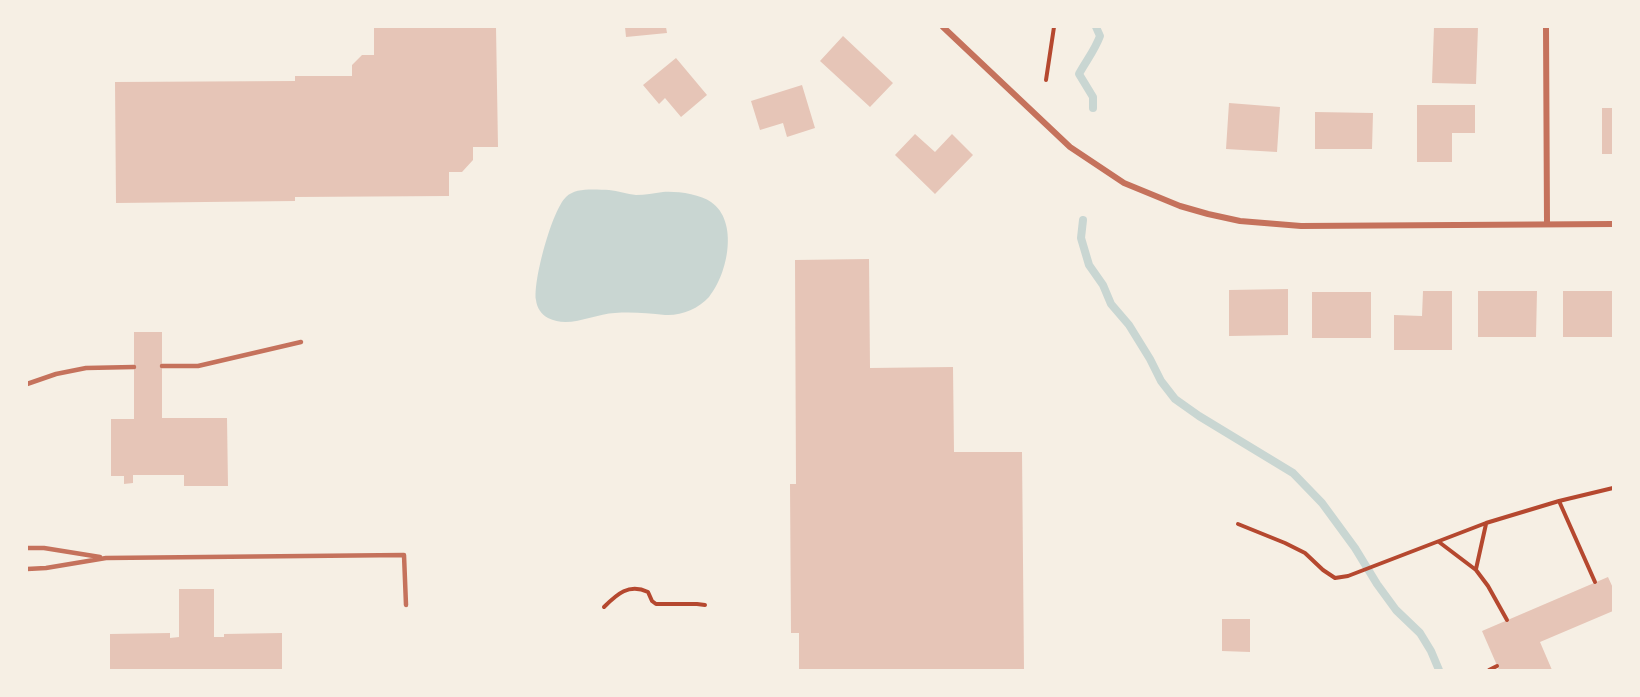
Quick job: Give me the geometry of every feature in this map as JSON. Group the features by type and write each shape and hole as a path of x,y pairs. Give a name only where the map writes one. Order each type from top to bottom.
{"street":[{"path":"943,27 1070,147 1124,183 1180,206 1219,217 1269,224 1313,226 1613,224"},
{"path":"1546,27 1547,224"}],"lane":[{"path":"162,366 198,366 301,342"},
{"path":"27,384 56,374 86,368 134,367"},
{"path":"27,548 44,548 106,558"},
{"path":"27,569 106,558 404,555 406,605"}],"path":[{"path":"1046,80 1054,27"},
{"path":"1238,524 1305,553 1335,578 1348,576 1486,523 1559,501 1613,488"},
{"path":"1559,501 1595,582"},
{"path":"1476,570 1486,523"},
{"path":"1439,542 1476,570 1507,620"},
{"path":"604,607 620,592 629,589 648,592 652,602 656,604 697,603 705,605"},
{"path":"1489,670 1497,666"}],"shaded area":[{"path":"609,190 636,195 668,192 688,194 706,199 720,211 728,234 728,248 716,287 705,301 689,311 671,315 615,313 564,322 548,318 541,313 536,300 537,278 550,230 561,204 566,197 575,192"}],"building":[{"path":"374,27 496,27 498,147 473,147 473,160 462,172 449,172 449,196 295,197 295,201 116,203 115,82 295,81 295,76 352,76 352,65 362,55 374,55"},
{"path":"625,27 666,27 667,33 626,37"},
{"path":"1434,27 1478,27 1476,84 1432,83"},
{"path":"843,36 893,83 870,107 820,61"},
{"path":"676,58 707,95 681,117 665,98 659,104 643,85"},
{"path":"802,85 815,128 787,137 783,123 760,130 751,101"},
{"path":"1229,103 1280,107 1277,152 1226,149"},
{"path":"1417,105 1475,105 1475,133 1452,133 1452,162 1417,162"},
{"path":"1602,108 1613,108 1613,154 1602,154"},
{"path":"1315,112 1373,113 1372,149 1315,149"},
{"path":"915,134 935,152 952,134 973,155 935,194 895,155"},
{"path":"869,259 870,368 953,367 954,452 1022,452 1024,670 799,670 799,633 791,633 790,484 796,484 795,260"},
{"path":"1288,289 1288,335 1229,336 1229,290"},
{"path":"1423,291 1452,291 1452,350 1394,350 1394,315 1422,316"},
{"path":"1478,291 1537,291 1536,337 1478,337"},
{"path":"1563,291 1613,291 1613,337 1563,337"},
{"path":"1312,292 1371,292 1371,338 1312,338"},
{"path":"134,332 162,332 162,418 227,418 228,486 184,486 184,475 133,475 133,483 124,484 124,476 111,476 111,419 134,419"},
{"path":"1608,577 1613,588 1613,611 1540,642 1552,670 1499,670 1482,631"},
{"path":"179,589 214,589 214,637 224,637 224,634 282,633 282,670 110,670 110,634 170,633 170,638 179,637"},
{"path":"1222,619 1250,619 1250,652 1222,651"}],"waterway":[{"path":"1093,108 1093,97 1079,74 1100,36 1096,27"},
{"path":"1083,220 1081,238 1089,265 1103,285 1111,304 1129,325 1161,381 1175,399 1293,473 1322,503 1396,610 1420,633 1439,670"}]}
